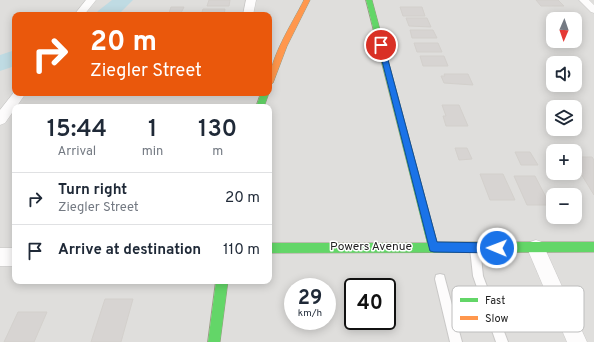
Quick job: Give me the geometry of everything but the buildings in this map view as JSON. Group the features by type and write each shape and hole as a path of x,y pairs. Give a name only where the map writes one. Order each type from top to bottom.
{"street":[{"path":"81,12 91,0"},
{"path":"249,12 252,0"},
{"path":"272,68 274,58 307,0"},
{"path":"369,0 434,247"},
{"path":"584,0 594,10"},
{"path":"0,120 18,96"},
{"name":"Powers Avenue","path":"272,248 594,247"},
{"path":"536,248 553,286"},
{"path":"0,257 12,257"},
{"path":"214,342 222,284"},
{"path":"573,332 577,342"}],"lane":[{"path":"475,248 478,276 482,286"},
{"path":"440,279 452,326"},
{"path":"453,332 456,342"},
{"path":"498,332 502,342"}],"shaded area":[{"path":"0,0 594,0 594,342 0,342"}],"waterway":[{"path":"109,12 123,0"},
{"path":"0,64 12,58"}],"traffic: fast":[{"path":"369,0 433,247"},
{"path":"261,104 264,96"},
{"path":"272,248 594,247"},
{"path":"214,342 222,284"}],"traffic: slow":[{"path":"272,76 284,46 307,0"}],"route":[{"path":"381,45 434,247 497,248"}]}
